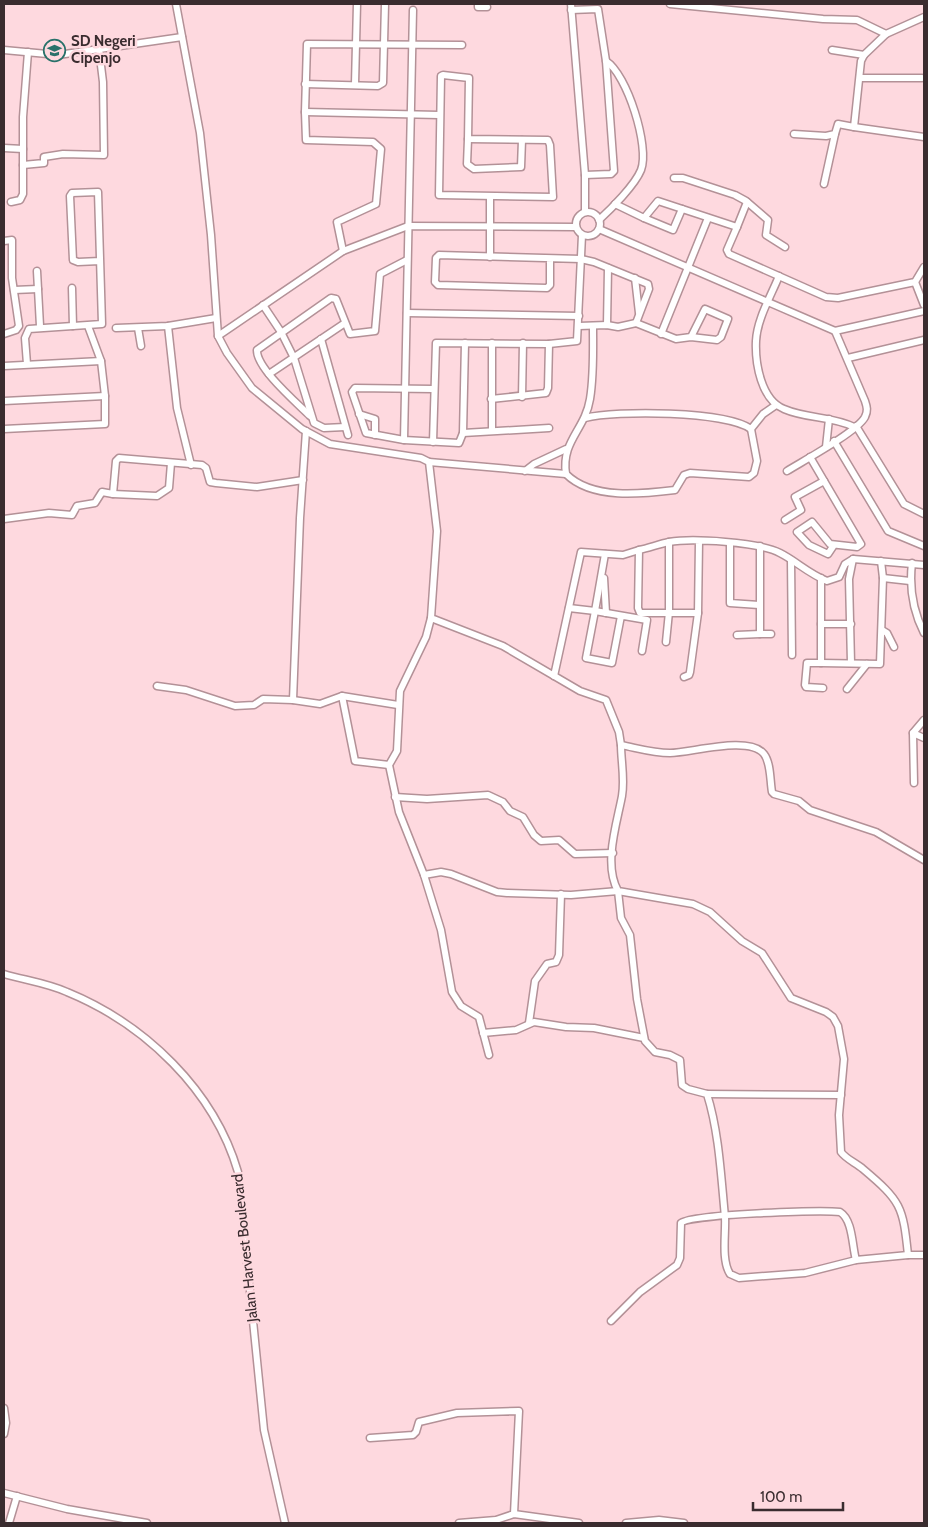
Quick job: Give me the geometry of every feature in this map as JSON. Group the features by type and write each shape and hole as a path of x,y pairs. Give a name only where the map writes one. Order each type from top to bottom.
{"street":[{"path":"176,4 200,133 211,235 218,336 227,353 252,388 283,415 306,431 330,444 413,456 429,462 566,474 583,486 614,492 633,493 675,490 684,475 690,474 749,476 754,474 757,460 751,429 763,414 776,405"},
{"path":"355,84 358,4"},
{"path":"306,84 378,86 383,83 385,4"},
{"path":"478,4 478,7 487,8"},
{"path":"670,4 711,5 823,19 857,20 886,34"},
{"path":"585,175 610,174 614,171 606,61 598,9 571,6 585,175 585,212"},
{"path":"404,440 413,10"},
{"path":"854,128 861,78 860,67 864,55 886,34 924,17"},
{"path":"4,50 58,54 182,37"},
{"path":"343,252 337,222 376,204 381,149 373,142 309,142 305,137 307,44 356,43 462,46"},
{"path":"23,165 41,165 44,163 44,157 57,155 104,155 103,82 99,49"},
{"path":"832,50 864,55"},
{"path":"11,202 22,198 23,117 28,52"},
{"path":"582,236 595,234 599,228 599,220 638,175 642,164 637,115 615,67 606,61"},
{"path":"468,139 545,139 550,142 553,197 438,195 439,115 442,75 469,78 467,164 474,169 521,167 522,140"},
{"path":"861,78 922,78"},
{"path":"305,112 439,115"},
{"path":"824,184 838,124 854,128 924,137"},
{"path":"794,134 826,136 835,134"},
{"path":"4,148 23,149"},
{"path":"674,178 683,178 735,195 747,202 768,220 766,232 768,238 785,247"},
{"path":"27,364 26,332 29,329 40,326 88,326 102,324 98,192 72,193 70,196 73,260 78,262 100,261"},
{"path":"490,197 490,257"},
{"path":"644,218 658,201 737,227"},
{"path":"747,202 727,250 729,254 826,296 838,298 915,282 924,267"},
{"path":"614,204 673,230 682,209"},
{"path":"575,227 577,218 585,212 591,212 599,220"},
{"path":"661,334 690,267 708,218"},
{"path":"218,336 343,252 408,226 575,227"},
{"path":"433,442 435,345 439,342 549,344 577,341 582,236 575,227"},
{"path":"599,228 690,267 768,304 835,331 924,311"},
{"path":"4,241 12,240 11,261 18,327 4,334"},
{"path":"550,259 550,285 547,288 438,285 435,282 436,258 439,255 581,259 594,262 646,283 649,287 636,323"},
{"path":"310,416 269,374 257,355 257,350 331,298 336,299 351,334 376,331 377,289 380,274 407,260"},
{"path":"4,262 11,261"},
{"path":"607,325 608,268"},
{"path":"37,271 40,326"},
{"path":"779,276 756,341 762,385 776,405 791,411 840,420 855,426 904,504 924,514"},
{"path":"635,278 639,314"},
{"path":"915,282 924,305"},
{"path":"72,288 73,326"},
{"path":"14,290 38,289"},
{"path":"263,305 281,332 294,358 310,416 314,423 324,428 345,427"},
{"path":"578,326 607,325 618,327 636,323 676,339 691,337 720,339 728,319 705,309 691,337"},
{"path":"407,313 579,316"},
{"path":"116,328 168,326 216,318"},
{"path":"269,374 345,323"},
{"path":"4,429 104,425 106,422 106,396 101,361 88,326"},
{"path":"168,326 177,408 191,465"},
{"path":"566,474 564,462 566,449 585,418 590,398 593,326"},
{"path":"138,328 141,346"},
{"path":"786,471 826,447 863,420 867,410 848,358 835,331"},
{"path":"321,339 348,435"},
{"path":"848,358 924,340"},
{"path":"433,389 354,388 352,392 365,431 374,435 404,440 459,443 463,433 465,343"},
{"path":"492,343 492,430"},
{"path":"522,397 523,343"},
{"path":"491,399 544,394 548,390 549,344"},
{"path":"4,366 101,361"},
{"path":"4,401 106,396"},
{"path":"359,414 375,419 374,435"},
{"path":"585,418 616,414 682,414 728,422 751,429"},
{"path":"826,447 829,419"},
{"path":"463,433 549,428"},
{"path":"293,700 306,431"},
{"path":"834,441 888,531 924,546"},
{"path":"525,471 534,464 566,449"},
{"path":"810,457 861,542 858,547 834,545 827,541 812,522 796,532 809,545 828,554 834,545"},
{"path":"113,494 116,461 119,458 204,466 210,482 216,483 257,487 303,480"},
{"path":"429,462 437,531 431,618 426,638 400,691 397,750 390,765 395,797 424,875 441,930 452,992 461,1006 479,1017 489,1055"},
{"path":"4,519 49,513 72,515 77,506 95,503 102,492 157,496 170,488 171,463"},
{"path":"785,520 801,510 795,497 824,481"},
{"path":"554,676 581,552 622,555 670,542 746,543 779,552 821,578 832,581 839,576 845,564 853,559 912,563 924,566"},
{"path":"666,642 669,612 670,542"},
{"path":"684,677 689,676 690,672 698,613 699,542"},
{"path":"730,543 730,603 759,605"},
{"path":"760,546 760,634"},
{"path":"639,550 639,612 643,614 669,612 698,613"},
{"path":"605,554 586,658 612,663 621,616"},
{"path":"851,663 849,579 853,559"},
{"path":"791,560 792,655"},
{"path":"823,688 806,688 806,664 880,664 883,578 881,561"},
{"path":"912,563 910,581 915,613 924,633"},
{"path":"603,567 606,614"},
{"path":"839,576 849,579"},
{"path":"821,578 821,663"},
{"path":"883,578 910,581"},
{"path":"569,608 647,620 642,651"},
{"path":"431,618 503,646 580,691 606,700 619,732 621,745 622,795 614,832 613,868 621,918 630,935 637,999 644,1038 648,1047 655,1052 670,1054 680,1060 681,1080 684,1086 707,1094 841,1095"},
{"path":"821,624 851,624"},
{"path":"882,630 887,633 894,647"},
{"path":"737,635 771,634"},
{"path":"846,689 867,664"},
{"path":"157,686 186,690 235,706 254,705 263,699 293,700 320,704 342,696 398,704"},
{"path":"342,696 355,761 390,765"},
{"path":"914,783 914,733 924,720"},
{"path":"914,733 924,738"},
{"path":"621,745 646,751 669,753 714,746 744,746 758,750 764,754 767,762 774,794 792,798 810,810 876,832 924,860"},
{"path":"395,797 427,799 488,795 503,802 510,812 523,817 534,835 541,841 559,840 575,854 613,854"},
{"path":"424,875 441,872 451,874 497,892 561,894 618,891 693,904 710,912 742,941 762,953 790,998 826,1012 833,1017 838,1026 844,1059 838,1130 841,1152 887,1189 900,1205 905,1222 908,1255"},
{"path":"529,1024 536,977 547,964 556,962 559,955 561,894"},
{"name":"Jalan Harvest Boulevard","path":"4,974 64,990 90,1002 152,1044 188,1080 203,1100 226,1138 238,1172 264,1430 286,1523"},
{"path":"483,1033 516,1030 538,1022 566,1027 594,1028 644,1038"},
{"path":"707,1094 713,1111 728,1271 736,1278 805,1273 856,1260 924,1255"},
{"path":"611,1321 640,1292 677,1265 680,1258 682,1221 724,1215 840,1212 848,1223 856,1260"},
{"path":"4,1408 6,1423 4,1434"},
{"path":"370,1438 413,1435 419,1422 445,1416 475,1412 518,1412 514,1514"},
{"path":"4,1493 66,1509 147,1523"},
{"path":"9,1523 17,1496"},
{"path":"459,1523 496,1520 514,1514 579,1523"},
{"path":"626,1523 659,1520 684,1523"}],"place":[{"name":"SD Negeri Cipenjo","path":"55,50"}]}
